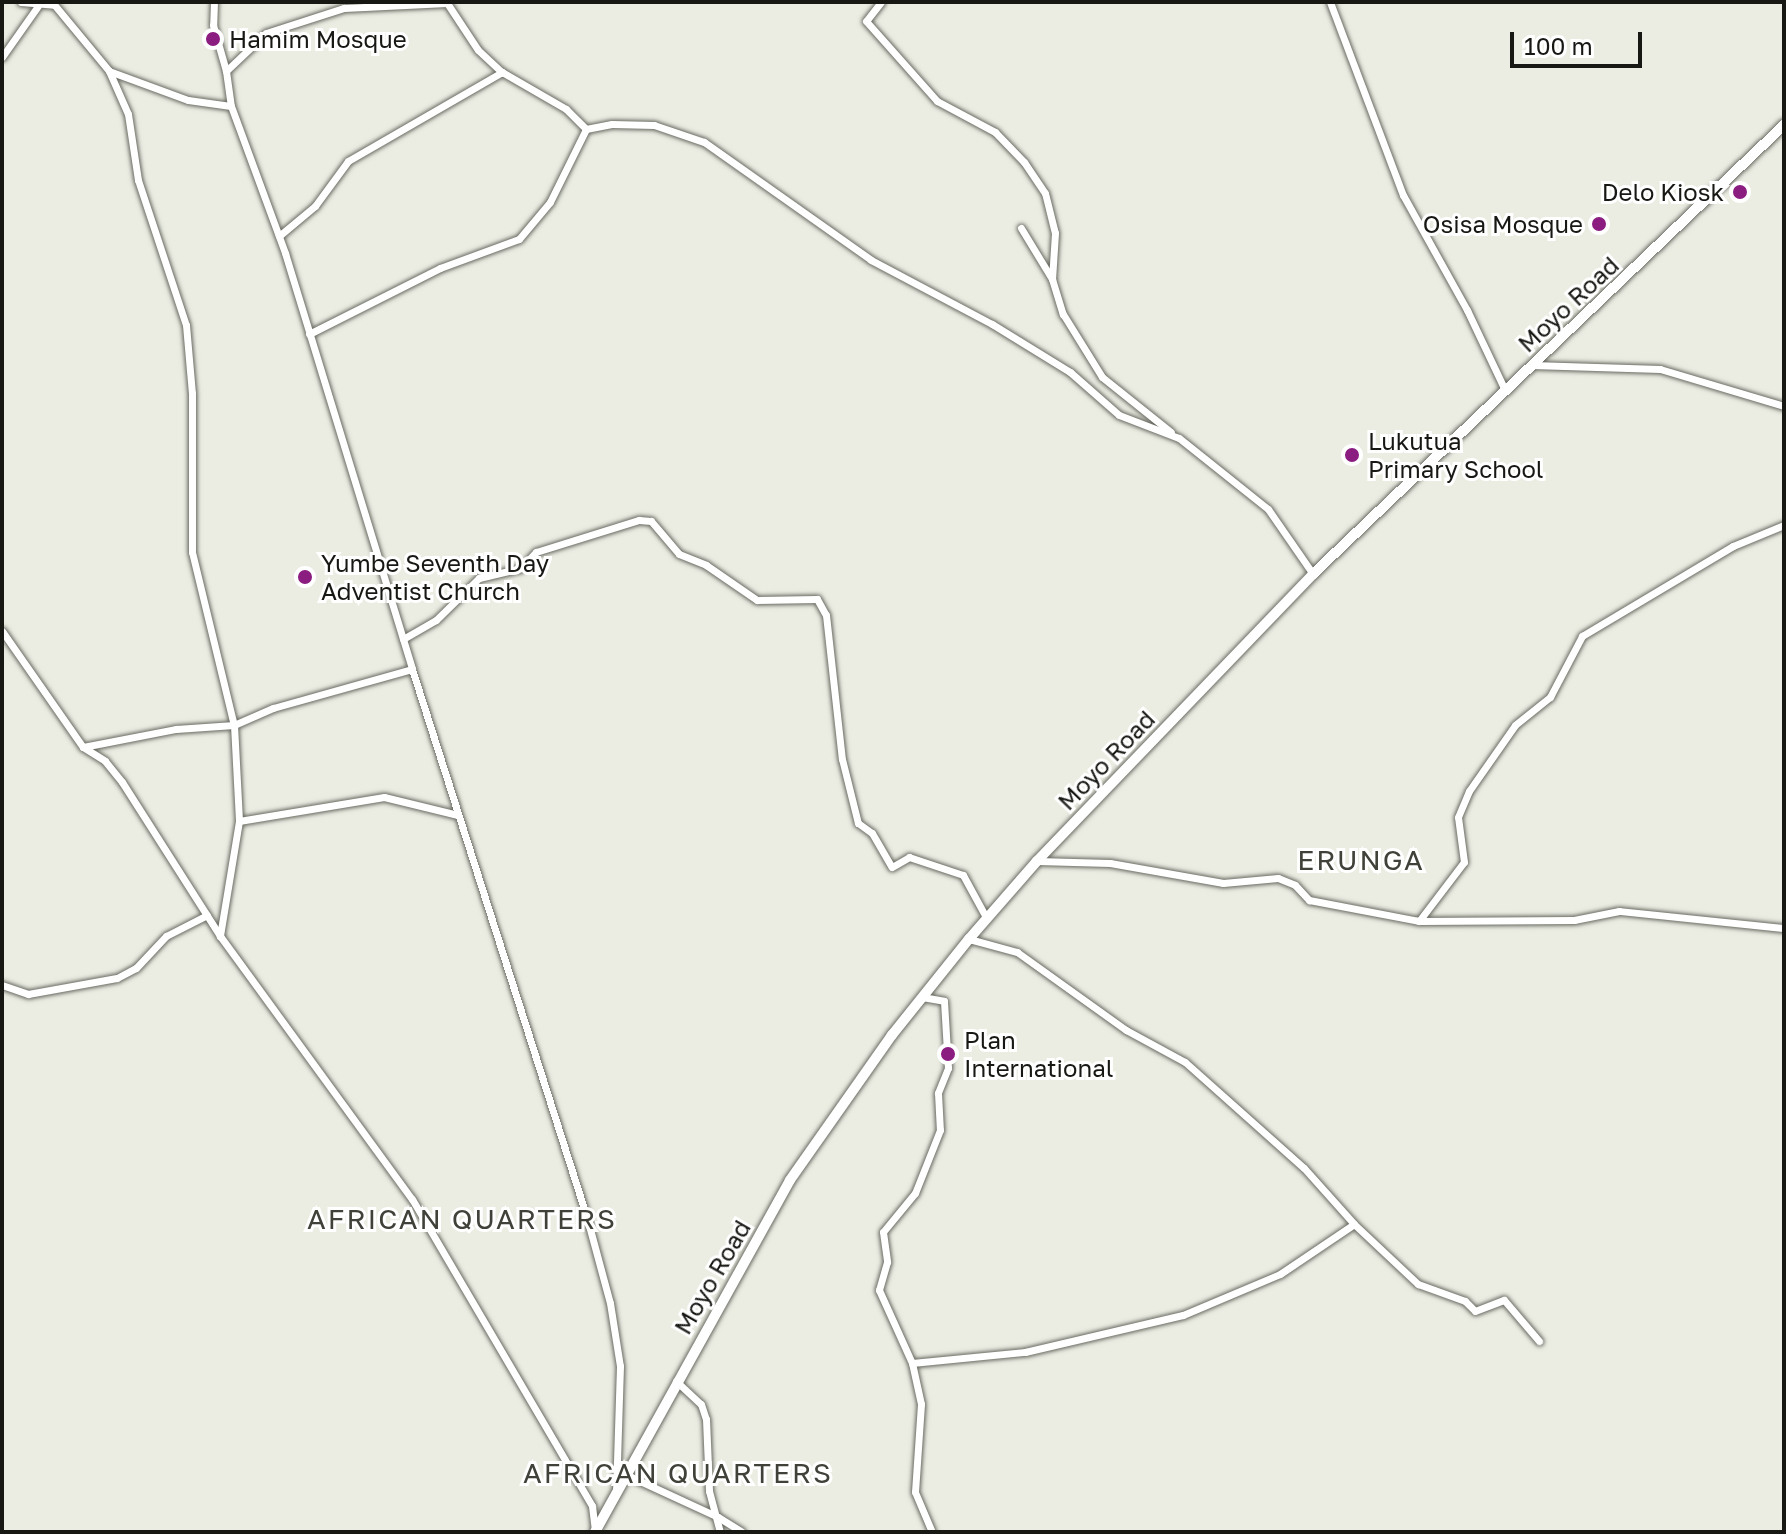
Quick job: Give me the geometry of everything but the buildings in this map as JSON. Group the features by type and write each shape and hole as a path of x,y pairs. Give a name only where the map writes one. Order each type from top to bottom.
{"main road":[{"name":"Moyo Road","path":"595,1532 790,1180 922,997 969,939 1037,861 1313,574 1784,125"}],"street":[{"path":"21,2 38,6 53,4 109,71 128,114 138,180 186,325 192,393 192,552 234,725 239,821 220,936"},
{"path":"214,2 213,25 226,71 231,106 279,236 412,669 587,1218 610,1303 620,1366 616,1494"},
{"path":"881,2 866,21 937,101 995,132 1024,162 1045,193 1055,233 1052,279"},
{"path":"1330,2 1403,195 1467,310 1505,390"},
{"path":"226,71 266,33 344,8 447,3 478,50 502,72 566,109 586,129"},
{"path":"2,57 38,6"},
{"path":"109,71 188,100 231,106"},
{"path":"279,236 315,206 348,161 502,72"},
{"path":"586,129 612,124 654,125 704,142 871,260 992,324 1070,372 1119,415 1179,438"},
{"path":"309,334 440,268 519,239 550,202 586,129"},
{"path":"1021,228 1052,279 1063,314 1102,377 1268,509 1313,574"},
{"path":"1532,365 1660,369 1784,406"},
{"path":"403,639 436,620 479,578 521,568 536,552 639,520 651,521 679,554 706,565 757,600 817,599 826,615 842,759 858,823 872,833 892,867 909,857 963,875 987,919"},
{"path":"1419,921 1464,862 1458,817 1469,791 1515,725 1550,697 1582,636 1733,546 1784,525"},
{"path":"2,631 83,747 105,761 122,782 220,936 412,1199 592,1506 595,1532"},
{"path":"83,747 176,729 234,725 273,708 412,669"},
{"path":"239,821 384,797 458,815"},
{"path":"1037,861 1110,863 1223,883 1278,878 1295,885 1309,900 1419,921 1574,920 1619,911 1784,928"},
{"path":"2,985 28,994 117,978 136,968 166,936 207,915"},
{"path":"969,939 1017,952 1126,1030 1185,1062 1304,1168 1354,1224 1418,1284 1465,1301 1475,1311 1504,1300 1539,1341"},
{"path":"922,997 944,1001 948,1068 938,1093 940,1130 915,1193 883,1232 887,1262 879,1290 912,1363 921,1404 915,1492 932,1532"},
{"path":"912,1363 1025,1352 1183,1315 1280,1274 1354,1224"},
{"path":"676,1381 701,1404 706,1419 709,1491 720,1532"},
{"path":"627,1475 718,1517 742,1532"}],"place":[{"name":"Hamim Mosque","path":"213,39"},
{"name":"Delo Kiosk","path":"1740,192"},
{"name":"Osisa Mosque","path":"1599,224"},
{"name":"Lukutua Primary School","path":"1352,455"},
{"name":"Yumbe Seventh Day Adventist Church","path":"305,577"},
{"name":"Plan International","path":"948,1054"}],"district":[{"name":"ERUNGA","path":"1361,860"},
{"name":"AFRICAN QUARTERS","path":"462,1219"},
{"name":"AFRICAN QUARTERS","path":"678,1473"}]}
